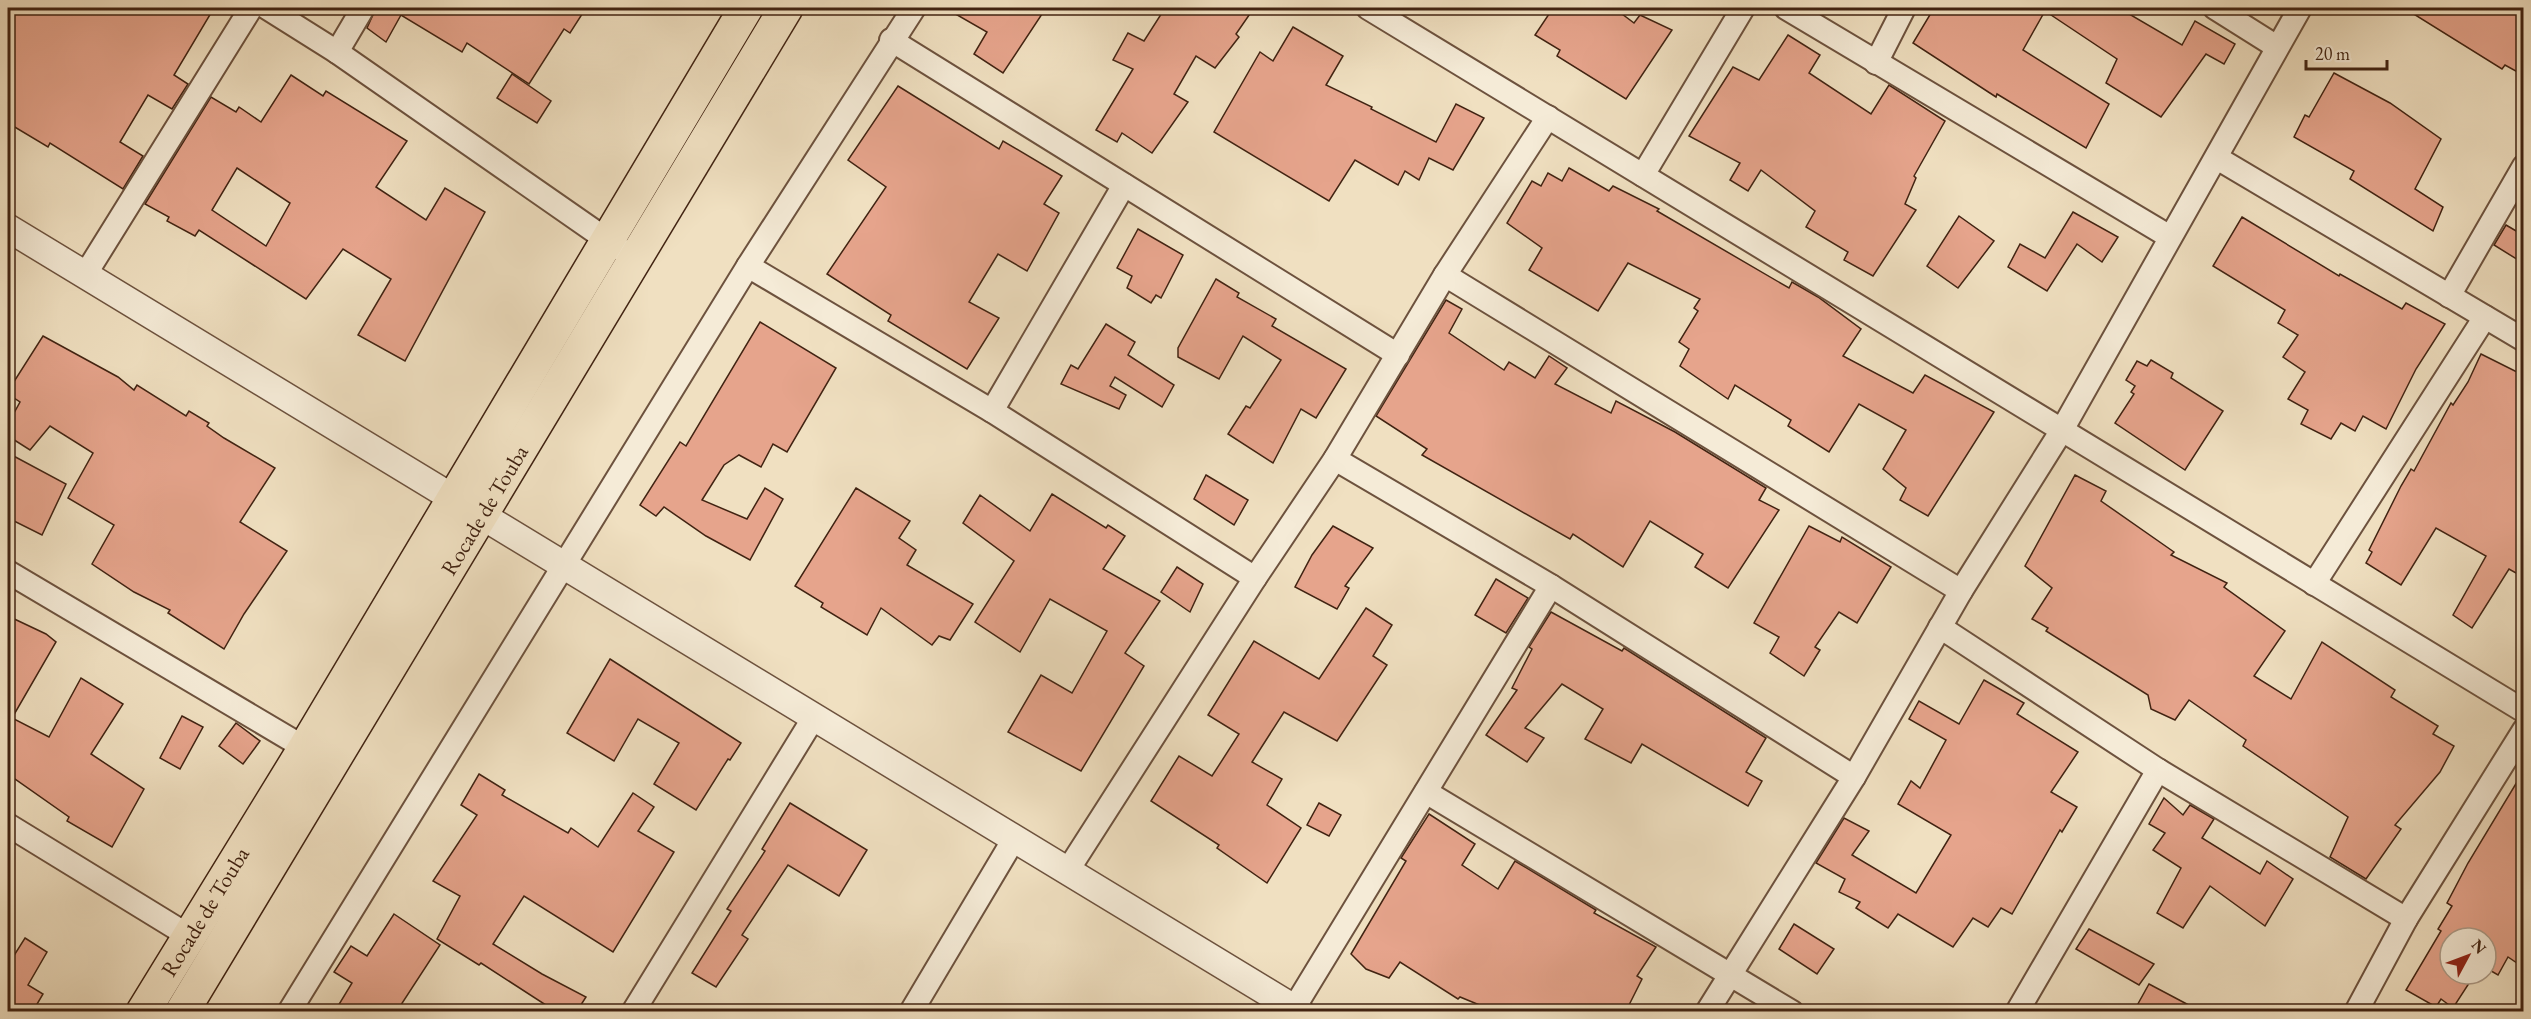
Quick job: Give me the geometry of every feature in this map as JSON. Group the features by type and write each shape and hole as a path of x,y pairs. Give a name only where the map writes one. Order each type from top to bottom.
{"main road":[{"name":"Rocade de Touba","path":"182,1011 467,508 608,241 746,8"},
{"name":"Rocade de Touba","path":"143,1011 305,748 636,260 786,8"}],"street":[{"path":"85,275 251,8"},
{"path":"267,8 337,52 636,260"},
{"path":"337,52 363,8"},
{"path":"289,1011 748,266 891,40 914,8"},
{"path":"1368,8 2523,711"},
{"path":"1642,175 1743,8"},
{"path":"1786,8 2170,237"},
{"path":"1876,63 1904,8"},
{"path":"2214,8 2277,47"},
{"path":"1707,1011 1854,777 1961,591 2062,430 2300,8"},
{"path":"891,40 1398,355"},
{"path":"1068,870 1255,578 1335,459 1445,275 1548,117"},
{"path":"2217,158 2523,340"},
{"path":"2449,296 2523,166"},
{"path":"992,411 1124,185"},
{"path":"8,228 1297,1010 1551,586"},
{"path":"748,266 992,411 1255,578"},
{"path":"1445,275 1961,591"},
{"path":"2314,584 2485,316"},
{"path":"1335,459 1551,586 1854,777"},
{"path":"8,572 305,748"},
{"path":"1940,627 2158,770 2406,920"},
{"path":"633,1011 814,717"},
{"path":"2356,1011 2406,920 2523,730"},
{"path":"2017,1011 2158,770"},
{"path":"1426,792 1792,1011"},
{"path":"8,825 189,936"},
{"path":"911,1011 1014,839"}],"building":[{"path":"8,8 214,8 174,75 188,84 172,109 148,95 120,142 143,156 123,189 50,143 48,147 8,123"},
{"path":"376,8 586,8 570,33 564,29 529,84 467,43 462,52 401,15 386,42 367,28"},
{"path":"945,8 1046,8 1003,73 974,54 987,32"},
{"path":"1165,8 1254,8 1236,34 1239,37 1215,68 1196,56 1174,94 1188,102 1152,153 1122,133 1117,142 1096,130 1133,69 1113,60 1128,33 1144,41"},
{"path":"1553,8 1614,8 1634,23 1640,15 1672,30 1626,99 1557,56 1560,50 1535,35"},
{"path":"1934,8 2119,8 2182,45 2195,21 2235,44 2224,64 2206,54 2161,117 2106,83 2117,59 2045,11 2023,50 2109,104 2086,148 1997,94 1996,97 1913,43"},
{"path":"2404,8 2523,8 2523,75 2505,65 2502,69"},
{"path":"1293,27 1343,56 1326,85 1436,142 1456,104 1484,118 1453,170 1429,158 1419,180 1405,171 1398,185 1355,160 1329,201 1214,132 1260,52 1273,61"},
{"path":"1788,35 1820,55 1809,73 1871,114 1889,85 1945,121 1914,176 1916,178 1905,204 1916,210 1873,276 1844,260 1848,252 1806,227 1815,211 1761,170 1748,191 1730,180 1740,163 1689,136 1733,67 1759,80"},
{"path":"2334,73 2390,103 2441,139 2415,189 2443,207 2433,231 2350,179 2354,171 2294,137 2305,115 2309,117"},
{"path":"512,74 551,101 537,123 497,98"},
{"path":"291,75 323,96 326,91 407,141 376,187 426,220 445,188 485,212 405,361 358,335 391,279 343,249 306,299 199,230 195,236 167,221 169,217 145,204 211,97 236,112 239,107 261,122","holes":["237,168 290,203 266,246 212,210"]},
{"path":"898,86 999,149 1003,141 1062,176 1044,204 1059,213 1027,271 998,254 969,302 999,318 967,369 888,321 891,315 827,274 886,187 848,160"},
{"path":"1569,168 1609,191 1613,186 1659,209 1657,211 1789,288 1792,282 1818,297 1861,329 1843,356 1913,393 1925,375 1994,412 1928,516 1900,500 1906,488 1883,469 1906,430 1859,404 1829,452 1788,426 1791,420 1735,385 1728,399 1680,366 1689,349 1679,342 1698,311 1694,308 1700,299 1628,263 1598,311 1529,270 1542,248 1507,223 1532,181 1541,186 1548,173 1562,181"},
{"path":"2073,212 2118,237 2102,262 2077,244 2047,291 2008,267 2020,244 2045,258"},
{"path":"1959,216 1994,241 1958,288 1927,266"},
{"path":"2242,217 2339,276 2340,274 2402,309 2406,303 2445,324 2416,369 2386,429 2363,416 2355,431 2341,423 2331,439 2301,424 2308,410 2288,399 2305,372 2283,357 2298,335 2278,323 2285,310 2213,266"},
{"path":"2506,225 2523,235 2523,263 2494,245"},
{"path":"1138,229 1183,255 1161,298 1156,295 1151,303 1127,288 1132,276 1117,268"},
{"path":"1216,279 1239,293 1237,297 1276,319 1272,326 1346,369 1316,418 1301,409 1273,463 1228,434 1246,406 1250,408 1281,360 1243,336 1219,379 1178,357 1178,348"},
{"path":"1446,300 1462,309 1449,333 1504,370 1509,362 1535,378 1549,356 1567,368 1555,384 1611,413 1616,401 1675,432 1766,488 1759,500 1779,510 1728,588 1695,567 1703,554 1650,521 1623,567 1573,534 1570,539 1422,455 1427,449 1376,416"},
{"path":"760,322 836,368 787,452 773,444 761,467 739,455 724,465 702,500 747,519 765,488 783,499 750,560 706,536 664,507 656,516 640,505 680,442 686,446"},
{"path":"1106,324 1135,342 1128,355 1174,385 1162,407 1115,377 1110,386 1126,395 1119,409 1061,384 1071,365 1078,369"},
{"path":"43,336 118,377 134,390 137,385 186,416 189,411 209,423 207,426 224,438 275,468 240,522 287,551 244,614 224,649 168,613 170,610 134,592 92,564 114,525 68,498 93,453 50,426 30,450 8,436 8,424 20,402 8,394 8,391"},
{"path":"2481,354 2523,375 2523,577 2509,569 2472,628 2453,615 2486,556 2436,528 2401,585 2366,563 2372,552 2369,550 2401,486 2411,469 2414,471 2451,403 2453,405 2468,382"},
{"path":"2151,360 2173,373 2171,378 2223,411 2185,470 2115,423 2134,394 2131,392 2135,386 2126,380 2137,361 2147,366"},
{"path":"8,453 66,484 42,535 8,518"},
{"path":"1206,475 1248,500 1234,525 1194,499"},
{"path":"2075,475 2106,491 2101,501 2174,552 2171,555 2227,583 2224,587 2285,631 2254,676 2291,699 2322,642 2395,690 2391,697 2438,726 2433,734 2454,746 2440,772 2395,825 2401,829 2366,879 2330,857 2348,817 2243,746 2246,740 2189,700 2175,720 2151,709 2148,695 2046,631 2048,628 2032,619 2052,588 2025,566"},
{"path":"856,488 910,521 899,538 916,550 907,565 973,604 950,640 939,636 932,645 881,608 867,635 821,607 823,603 795,586"},
{"path":"1052,494 1106,528 1108,525 1125,536 1103,569 1160,601 1125,653 1144,666 1081,771 1008,732 1041,675 1072,693 1107,631 1050,599 1020,652 975,622 1014,561 963,523 980,495 1030,531"},
{"path":"1333,526 1373,548 1345,586 1349,588 1337,609 1295,587 1312,555"},
{"path":"1809,526 1840,542 1842,537 1891,567 1857,623 1839,612 1815,647 1820,650 1804,676 1770,653 1779,637 1754,623"},
{"path":"1177,567 1203,584 1190,612 1161,592"},
{"path":"1496,579 1528,598 1506,633 1475,615"},
{"path":"1366,608 1392,625 1373,656 1387,665 1337,741 1284,712 1252,762 1282,779 1267,805 1301,828 1267,883 1217,848 1219,845 1151,801 1179,756 1212,776 1239,734 1208,715 1254,641 1319,679"},
{"path":"1551,612 1622,651 1624,648 1766,738 1746,772 1762,781 1748,806 1642,744 1631,763 1585,739 1603,709 1562,684 1525,728 1544,738 1527,762 1486,735 1517,690 1512,688 1532,649 1529,647"},
{"path":"8,616 46,634 56,642 12,718 49,737 81,678 123,704 91,754 144,789 112,847 67,821 69,817 8,774"},
{"path":"610,659 741,743 730,760 728,759 696,810 654,784 679,743 638,719 614,761 567,733"},
{"path":"1984,680 2024,703 2017,714 2078,752 2051,792 2077,807 2062,832 2060,830 2012,914 2001,908 1988,927 1973,918 1953,947 1898,914 1888,928 1856,908 1860,902 1839,892 1845,879 1816,863 1844,818 1869,831 1852,855 1916,893 1951,835 1898,804 1911,781 1920,788 1946,740 1909,719 1919,701 1959,724"},
{"path":"182,716 203,727 180,769 160,758"},
{"path":"236,723 260,741 243,764 219,746"},
{"path":"2523,772 2523,967 2508,957 2498,975 2498,926 2440,926 2452,906 2447,903 2468,863"},
{"path":"479,774 505,790 502,795 568,833 571,828 598,847 633,793 654,807 638,831 674,852 613,952 524,896 493,944 542,974 586,997 577,1011 555,1011 481,963 479,965 437,939 460,896 433,881 477,815 461,805"},
{"path":"2164,798 2183,815 2190,805 2214,819 2202,838 2260,874 2267,861 2293,879 2265,926 2210,886 2183,928 2157,913 2181,868 2153,850 2165,833 2149,824"},
{"path":"790,803 867,850 839,896 788,865 742,935 748,939 716,987 692,973 731,911 727,909 765,851 762,849"},
{"path":"1319,803 1341,815 1329,836 1307,825"},
{"path":"1429,814 1475,844 1462,865 1498,889 1515,861 1596,910 1594,913 1656,947 1637,976 1642,979 1626,1011 1494,1011 1460,997 1458,999 1400,962 1389,978 1366,969 1351,954 1406,861 1401,858"},
{"path":"394,914 440,945 397,1011 335,1011 352,983 334,972 351,946 367,956"},
{"path":"1794,924 1834,949 1817,974 1779,949"},
{"path":"2089,929 2154,964 2139,985 2076,949"},
{"path":"2438,936 2438,986 2467,986 2453,1008 2441,999 2436,1007 2406,990"},
{"path":"25,938 47,952 28,985 43,994 33,1011 8,1011 8,965"},
{"path":"2149,984 2200,1011 2134,1011"}]}
